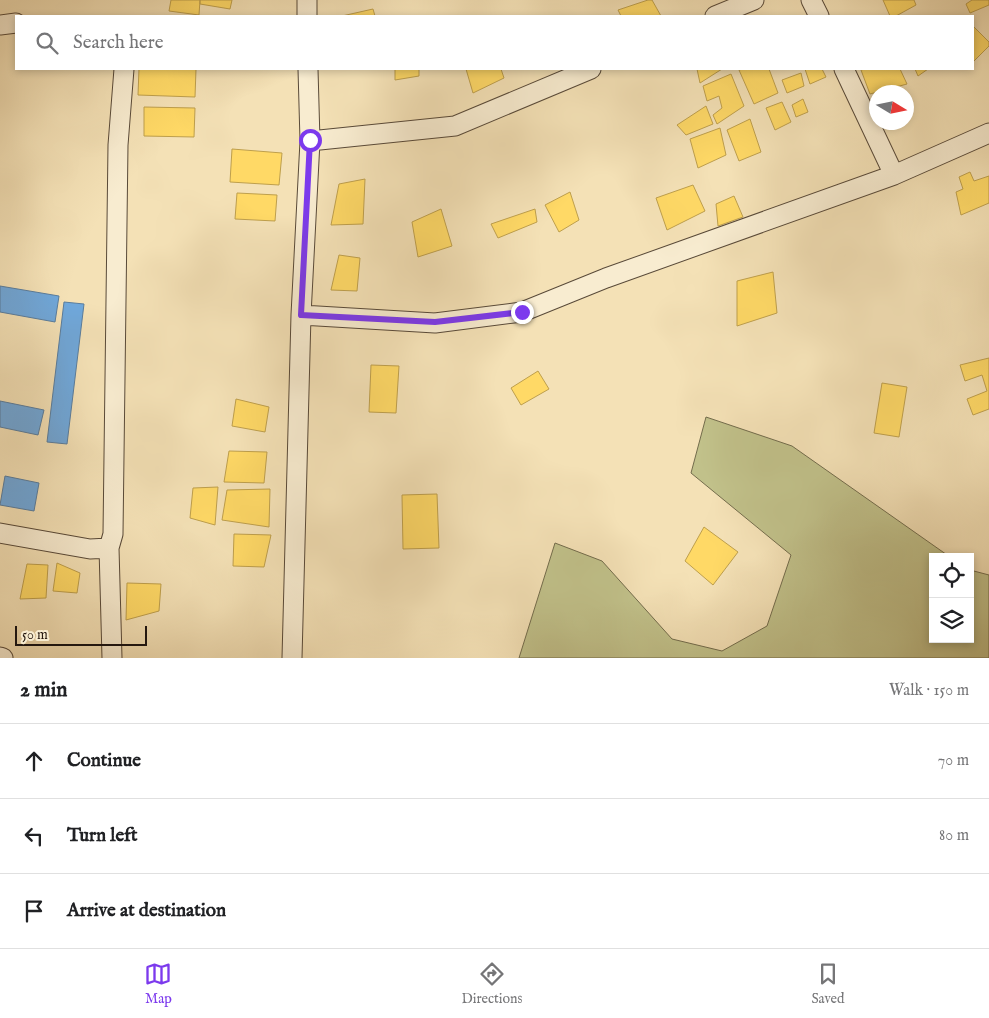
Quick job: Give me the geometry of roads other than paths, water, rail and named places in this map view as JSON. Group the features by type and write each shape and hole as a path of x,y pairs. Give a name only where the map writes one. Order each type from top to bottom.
{"street":[{"path":"307,0 308,15"},
{"path":"717,15 754,0"},
{"path":"811,0 818,15"},
{"path":"0,25 15,23"},
{"path":"112,658 109,548 113,534 118,145 124,70"},
{"path":"292,658 301,315 310,140 308,70"},
{"path":"310,140 455,126 589,70"},
{"path":"844,70 894,175"},
{"path":"301,315 435,322 522,312 606,278 894,175 989,133"},
{"path":"0,533 90,549 109,548"}]}
